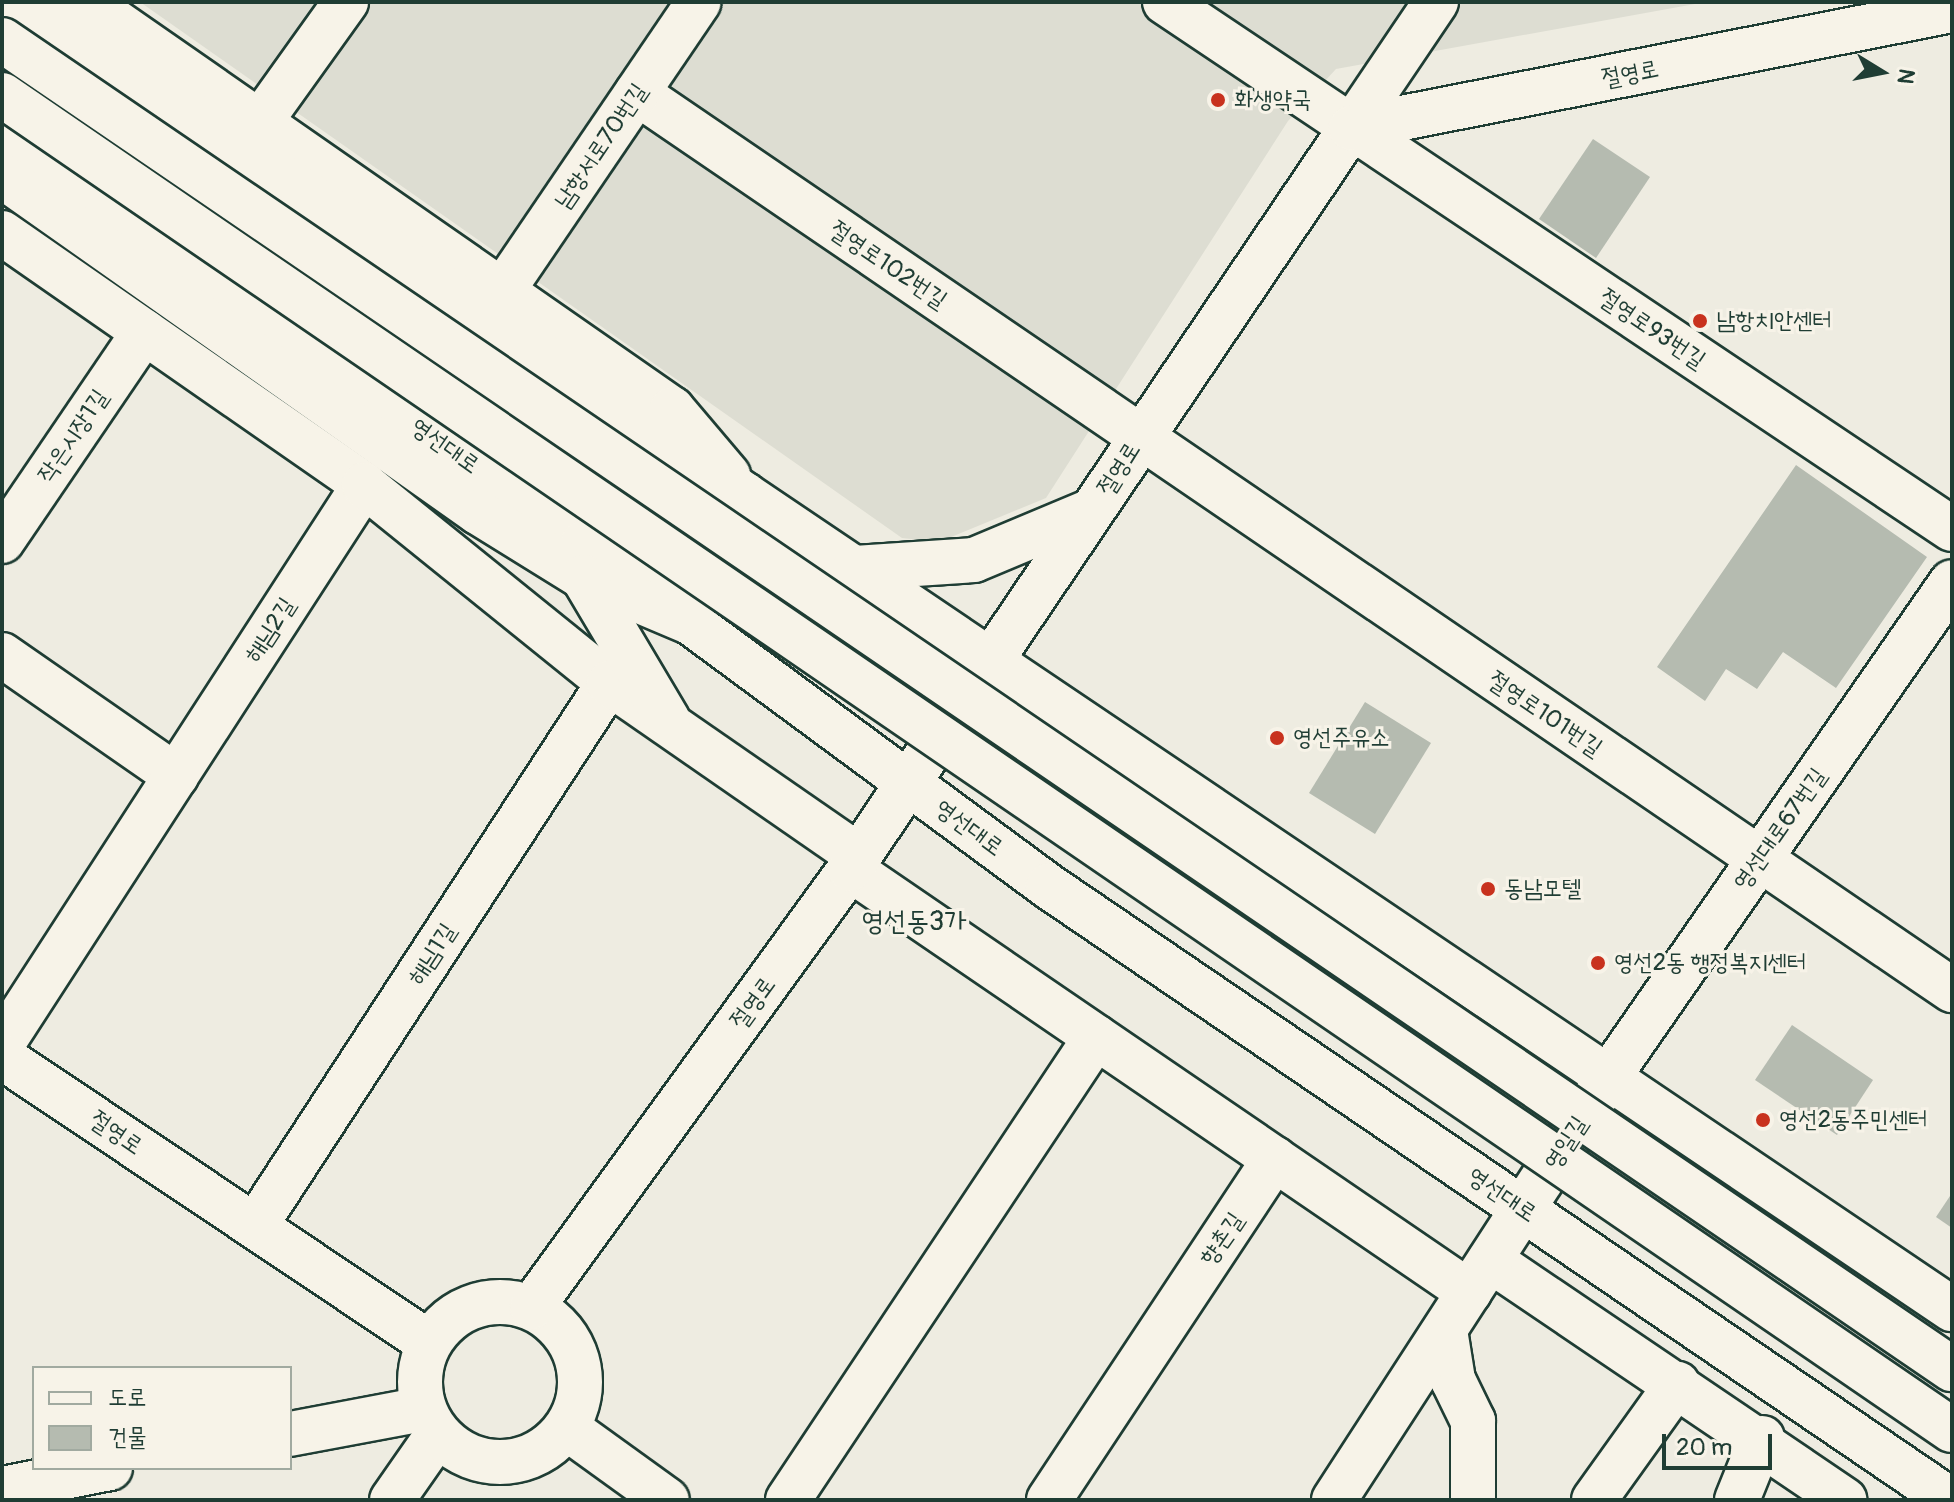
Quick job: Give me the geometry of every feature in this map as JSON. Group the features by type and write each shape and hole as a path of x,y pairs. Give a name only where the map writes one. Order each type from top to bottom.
{"main road":[{"path":"28,2 745,495 1952,1309"},
{"path":"87,2 672,409 745,495"},
{"path":"260,122 346,2"},
{"name":"남항서로70번길","path":"503,290 699,2"},
{"name":"절영로93번길","path":"1165,2 1952,529"},
{"path":"1351,128 1436,2"},
{"path":"2,10 641,454 745,495"},
{"name":"절영로","path":"532,1307 909,784 1139,437 1351,128 1952,10"},
{"path":"2,40 1952,1369"},
{"name":"절영로102번길","path":"637,93 1139,437"},
{"path":"2,95 1952,1430"},
{"name":"영선대로","path":"2,134 687,621 909,784 1950,1500"},
{"path":"2,176 478,512 583,577 687,621"},
{"path":"2,233 364,485 609,683 668,720 854,862 1096,1037 1275,1159 1677,1384 1762,1438 1844,1500"},
{"name":"작은시장1길","path":"2,541 144,332"},
{"name":"절영로101번길","path":"1139,437 1952,990"},
{"name":"해님2길","path":"2,1044 364,485"},
{"path":"855,568 974,560 1034,540 1094,509"},
{"path":"583,577 668,720"},
{"name":"영선대로67번길","path":"1609,1076 1952,582"},
{"path":"2,655 176,776"},
{"name":"해님1길","path":"255,1226 609,683"},
{"path":"788,1500 1096,1037"},
{"name":"절영로","path":"2,1057 429,1343"},
{"name":"영일길","path":"1334,1500 1609,1076"},
{"name":"향촌길","path":"1049,1500 1275,1159"},
{"path":"292,1434 431,1422 489,1463 532,1456 567,1428 581,1383 578,1359 568,1337 532,1307 473,1305 447,1320 429,1343 420,1376 431,1422 392,1500"},
{"path":"1445,1330 1453,1380 1473,1421 1473,1500"},
{"path":"1596,1500 1677,1384"},
{"path":"567,1428 667,1500"},
{"path":"1737,1500 1762,1438"},
{"path":"2,1489 100,1470"}],"shaded area":[{"path":"140,2 1706,2 1336,69 1288,121 1046,498 939,542 902,538"}],"building":[{"path":"1593,139 1650,177 1596,258 1539,219"},
{"path":"1796,465 1927,557 1836,688 1783,652 1757,689 1726,669 1705,701 1657,667"},
{"path":"1365,702 1431,743 1375,834 1309,793"},
{"path":"1792,1025 1873,1080 1837,1135 1755,1080"},
{"path":"1952,1193 1952,1228 1936,1217"}],"place":[{"name":"화생약국","path":"1218,100"},
{"name":"남항치안센터","path":"1700,321"},
{"name":"영선주유소","path":"1277,738"},
{"name":"동남모텔","path":"1488,889"},
{"name":"영선2동 행정복지센터","path":"1598,963"},
{"name":"영선2동주민센터","path":"1763,1120"}],"district":[{"name":"영선동3가","path":"914,922"}]}
